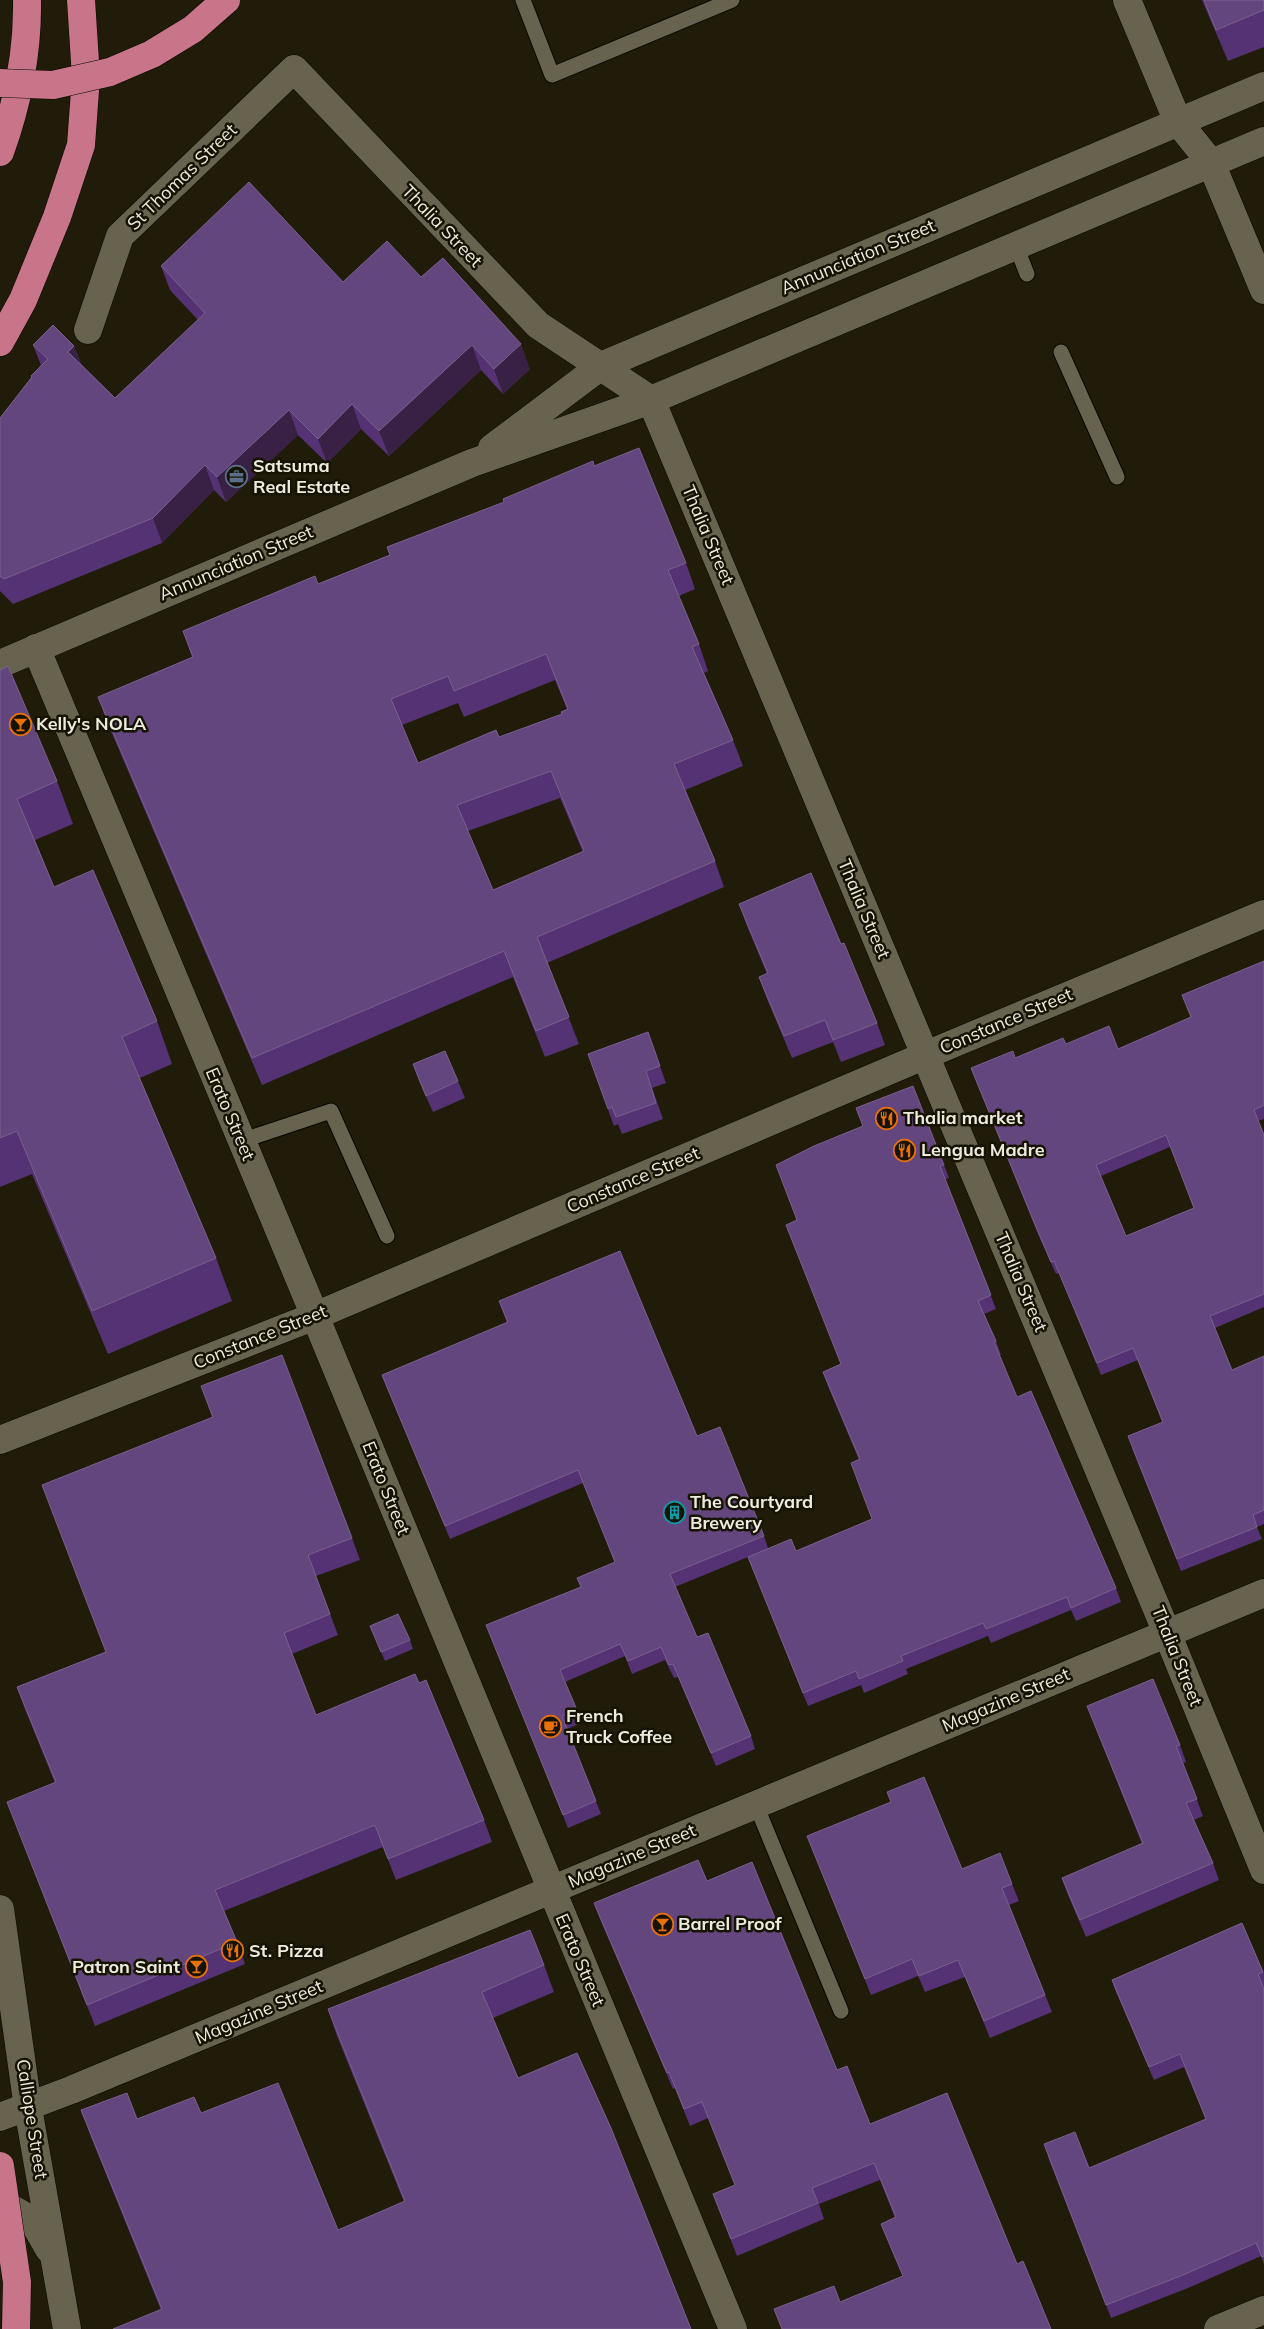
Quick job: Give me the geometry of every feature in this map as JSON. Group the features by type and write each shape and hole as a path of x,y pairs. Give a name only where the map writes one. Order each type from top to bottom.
{"highway":[{"path":"0,152 18,99 28,29 27,0"},
{"path":"0,342 23,300 57,217 81,145 86,77 81,0"},
{"path":"0,83 52,86 110,72 152,54 193,29 226,0"},
{"path":"0,2166 17,2282 16,2329"}],"street":[{"path":"1127,0 1178,122 1211,163 1264,290"},
{"name":"St Thomas Street","path":"88,330 120,236 294,70"},
{"name":"Thalia Street","path":"294,70 538,324 651,400 926,1055 1264,1870"},
{"name":"Annunciation Street","path":"472,463 601,366 1264,86"},
{"name":"Annunciation Street","path":"0,664 472,463 651,400 1264,141"},
{"name":"Erato Street","path":"36,648 315,1316 733,2329"},
{"name":"Constance Street","path":"0,1440 315,1316 926,1055 1264,914"},
{"name":"Magazine Street","path":"0,2118 551,1891 1264,1593"},
{"name":"Calliope Street","path":"0,1909 28,2108 68,2329"},
{"path":"0,2202 33,2221 56,2261"},
{"path":"1218,2329 1264,2310"}],"lane":[{"path":"523,0 552,75 732,0"},
{"path":"1016,246 1027,274"},
{"path":"1061,352 1117,477"},
{"path":"242,1142 330,1111 387,1236"},
{"path":"756,1805 841,2011"}],"building":[{"path":"1204,0 1264,0 1264,10 1216,30"},
{"path":"249,182 343,282 387,241 421,277 443,258 521,344 494,369 472,345 379,431 352,404 318,439 289,410 217,477 205,465 153,518 4,579 0,576 0,418 31,376 48,359 33,345 53,325 74,346 68,352 115,398 205,313 161,266"},
{"path":"639,448 686,563 668,570 699,644 692,647 733,740 674,764 715,861 537,937 569,1017 536,1031 504,951 252,1058 98,697 193,657 183,631 315,576 318,584 390,555 387,547 504,502 503,499 593,461 594,466","holes":["546,654 568,709 561,712 562,714 499,737 496,730 418,763 391,699 448,676 454,691","551,771 584,851 493,890 457,805"]},
{"path":"8,666 57,781 17,799 54,887 93,870 157,1021 122,1037 216,1258 92,1311 17,1131 0,1138 0,670"},
{"path":"811,873 841,944 844,943 877,1023 833,1040 825,1020 784,1036 759,977 768,973 739,904"},
{"path":"1264,961 1264,1105 1254,1110 1264,1135 1264,1294 1210,1316 1232,1370 1264,1356 1264,1510 1253,1515 1257,1527 1177,1559 1128,1436 1163,1422 1133,1348 1097,1363 1054,1261 1051,1262 971,1068 1013,1051 1015,1058 1063,1038 1066,1044 1109,1026 1118,1049 1191,1017 1182,995","holes":["1166,1135 1194,1208 1126,1236 1096,1165"]},
{"path":"648,1032 660,1066 646,1071 656,1103 616,1117 612,1107 608,1109 588,1054"},
{"path":"445,1051 458,1081 426,1096 413,1064"},
{"path":"913,1086 944,1165 940,1166 991,1295 978,1301 996,1341 994,1342 1017,1397 1031,1391 1116,1588 1071,1608 1067,1597 986,1629 983,1623 901,1656 903,1661 859,1679 856,1671 803,1693 748,1557 791,1539 796,1551 872,1519 851,1463 860,1459 823,1372 841,1364 786,1225 797,1220 776,1165 814,1146 863,1126 856,1108"},
{"path":"620,1251 697,1436 720,1427 764,1536 670,1574 697,1637 708,1633 751,1736 711,1753 673,1664 669,1665 661,1647 628,1661 620,1644 560,1670 577,1710 562,1716 596,1801 563,1815 486,1625 581,1587 577,1578 615,1562 578,1470 445,1526 382,1375 508,1322 499,1301"},
{"path":"282,1355 352,1538 308,1555 330,1614 284,1633 316,1715 415,1674 419,1683 426,1680 484,1820 388,1859 375,1825 215,1890 237,1942 87,2005 7,1802 56,1782 17,1687 106,1652 42,1485 213,1417 201,1386"},
{"path":"398,1614 410,1640 381,1652 370,1626"},
{"path":"1153,1679 1180,1745 1176,1746 1197,1799 1186,1803 1213,1863 1080,1920 1062,1878 1143,1843 1087,1706"},
{"path":"924,1777 962,1869 1000,1853 1012,1884 1002,1888 1045,1995 984,2021 958,1960 919,1976 912,1959 865,1979 807,1836 891,1802 887,1792"},
{"path":"698,1860 707,1881 752,1862 837,2070 847,2066 870,2124 947,2093 1017,2264 1023,2261 1051,2329 782,2329 774,2309 834,2286 840,2302 903,2276 881,2224 896,2217 874,2163 812,2188 818,2203 731,2239 713,2194 735,2185 702,2102 684,2109 594,1903"},
{"path":"1242,1923 1263,1972 1258,1974 1264,1989 1264,2256 1262,2257 1256,2243 1183,2275 1106,2305 1044,2144 1075,2132 1089,2168 1206,2119 1180,2054 1149,2067 1112,1980"},
{"path":"530,1930 544,1965 482,1992 518,2078 577,2053 611,2128 691,2329 113,2329 162,2309 81,2110 127,2093 137,2119 194,2097 201,2113 278,2083 338,2230 405,2201 328,2009"}],"place":[{"name":"Satsuma Real Estate","path":"237,476"},
{"name":"Kelly's NOLA","path":"20,724"},
{"name":"Thalia market","path":"887,1118"},
{"name":"Lengua Madre","path":"905,1150"},
{"name":"The Courtyard Brewery","path":"674,1512"},
{"name":"French Truck Coffee","path":"550,1726"},
{"name":"Barrel Proof","path":"662,1924"},
{"name":"St. Pizza","path":"233,1951"},
{"name":"Patron Saint","path":"196,1967"}]}
